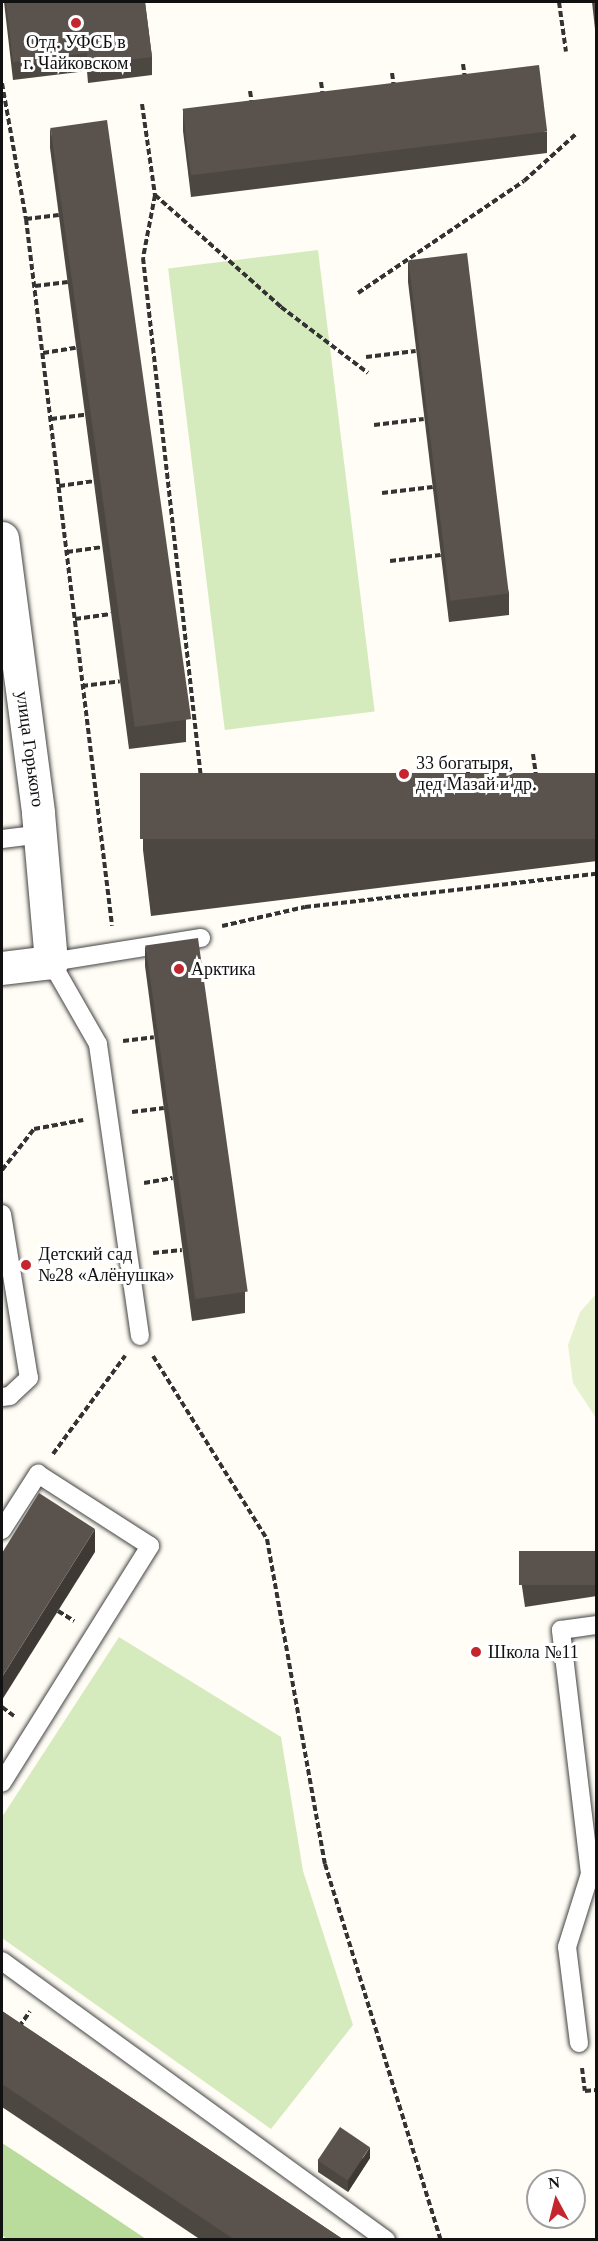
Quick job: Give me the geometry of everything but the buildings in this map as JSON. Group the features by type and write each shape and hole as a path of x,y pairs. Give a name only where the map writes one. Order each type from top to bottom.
{"street":[{"name":"улица Горького","path":"2,538 40,834 51,962"},
{"path":"2,968 51,962"}],"lane":[{"path":"2,838 40,834"},
{"path":"140,1336 99,1044 51,962 201,939"},
{"path":"2,1214 29,1378 10,1396 2,1397"},
{"path":"2,1530 38,1474 150,1546 2,1783"},
{"path":"579,2043 567,1947 590,1874 561,1630 597,1625"},
{"path":"2,1961 386,2240"}],"path":[{"path":"559,2 566,52"},
{"path":"463,64 466,86"},
{"path":"392,73 394,93"},
{"path":"321,82 324,106"},
{"path":"2,83 26,219 35,286 116,952"},
{"path":"250,91 252,107"},
{"path":"142,104 156,195 143,258 207,830"},
{"path":"358,293 524,181 576,134"},
{"path":"156,195 281,307 368,373"},
{"path":"26,219 59,215"},
{"path":"35,286 68,282"},
{"path":"43,352 76,348"},
{"path":"366,357 416,351"},
{"path":"51,419 85,415"},
{"path":"374,425 424,419"},
{"path":"59,486 94,481"},
{"path":"382,493 433,487"},
{"path":"67,552 102,547"},
{"path":"390,561 441,555"},
{"path":"75,619 111,614"},
{"path":"82,686 120,681"},
{"path":"533,754 537,790"},
{"path":"467,762 471,798"},
{"path":"401,771 405,806"},
{"path":"335,779 339,814"},
{"path":"269,787 273,822"},
{"path":"201,939 224,925 305,907 597,874"},
{"path":"143,1038 154,1037"},
{"path":"158,1109 164,1108"},
{"path":"2,1170 34,1130 109,1115"},
{"path":"165,1180 173,1178"},
{"path":"176,1250 182,1250"},
{"path":"38,1474 140,1336 267,1539 325,1864 441,2240"},
{"path":"17,2031 43,1992"},
{"path":"579,2043 585,2091 597,2090"}],"green space":[{"path":"318,250 375,712 225,730 168,268"},
{"path":"596,1294 596,1418 573,1383 568,1345 580,1312"},
{"path":"119,1637 281,1737 303,1871 353,2025 271,2129 2,1938 2,1817"},
{"path":"2,2143 146,2239 8,2240 2,2235"}],"place":[{"name":"Отд. УФСБ в г. Чайковском","path":"76,23"},
{"name":"33 богатыря, дед Мазай и др.","path":"404,774"},
{"name":"Арктика","path":"179,969"},
{"name":"Детский сад №28 «Алёнушка»","path":"26,1265"},
{"name":"Школа №11","path":"476,1652"}]}
